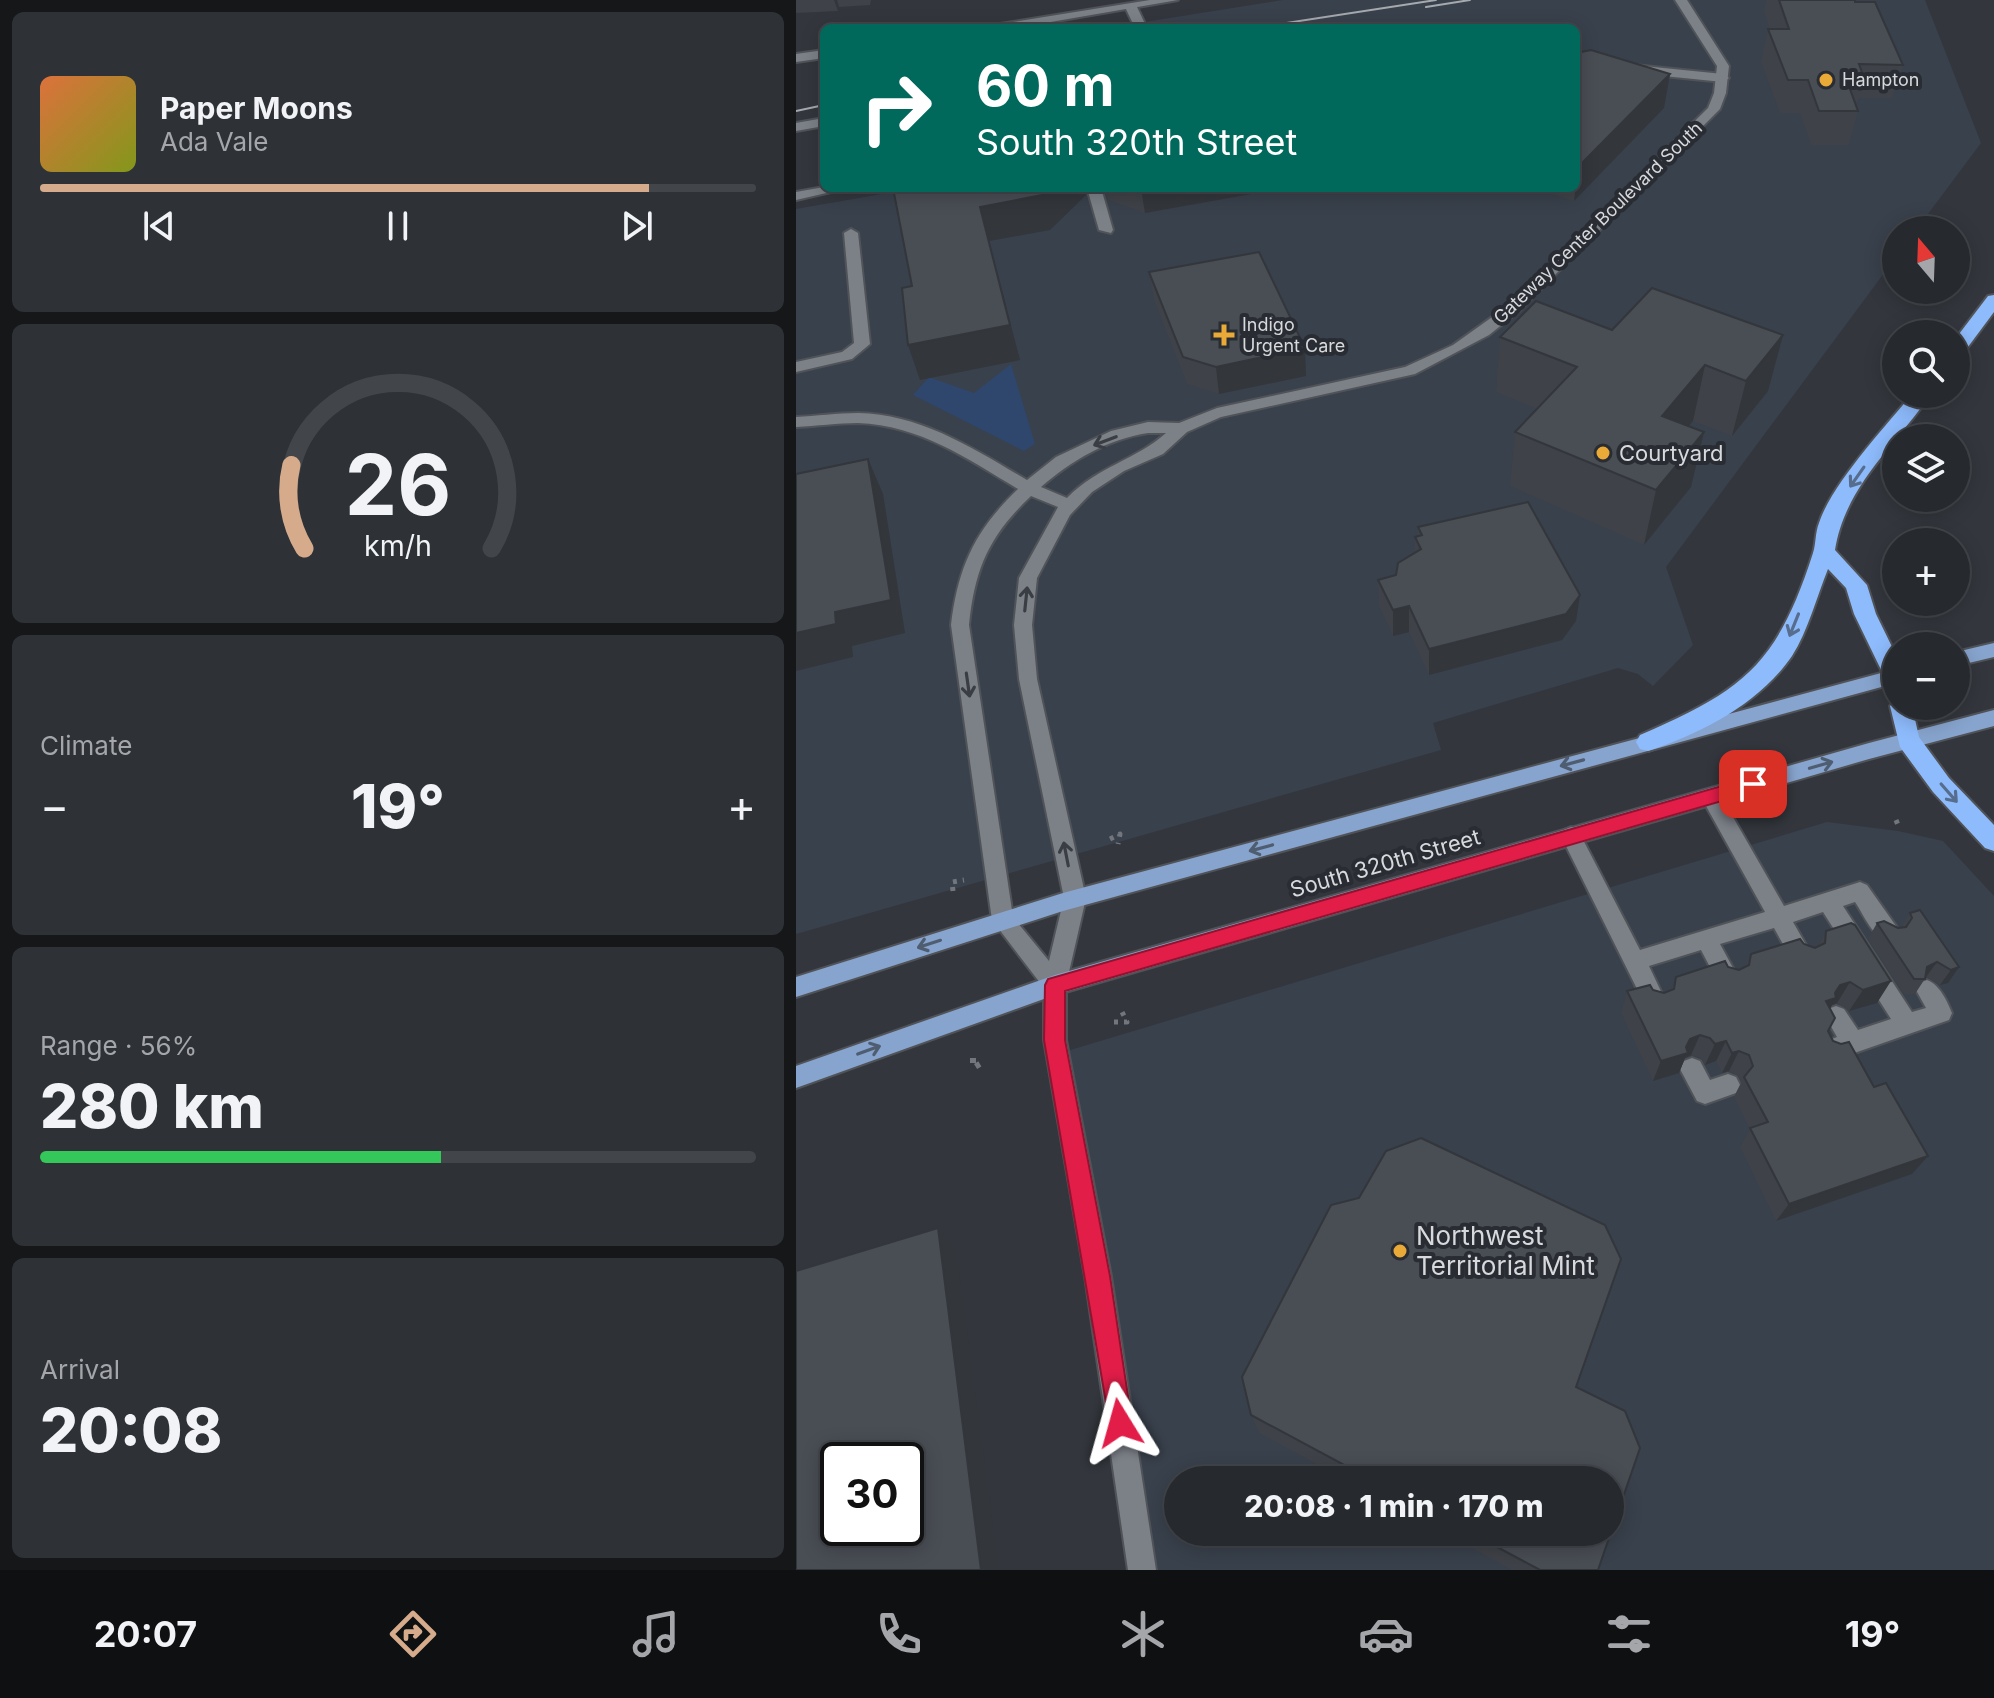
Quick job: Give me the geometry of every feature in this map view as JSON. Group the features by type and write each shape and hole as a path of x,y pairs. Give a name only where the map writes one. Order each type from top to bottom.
{"highway":[{"path":"1970,332 1994,300"},
{"path":"1648,742 1723,708 1760,681 1784,650 1824,552 1829,522 1855,478 1911,408"},
{"path":"1824,552 1856,585 1865,614 1882,648"},
{"path":"1904,720 1908,740 1941,785 1994,841"}],"main road":[{"path":"1970,656 1994,650"},
{"name":"South 320th Street","path":"796,987 1075,898 1882,680"},
{"name":"South 320th Street","path":"796,1077 1055,985 1994,718"}],"street":[{"path":"1020,24 1172,0"},
{"path":"1580,72 1624,68 1723,78 1723,66 1718,56 1681,0"},
{"path":"1131,7 1139,24"},
{"path":"796,58 820,55"},
{"name":"Gateway Center Boulevard South","path":"1142,1570 1098,1276 1055,1040 1055,985 1075,898 1028,679 1023,625 1028,578 1045,542 1069,505 1086,488 1118,467 1157,450 1181,428 1217,413 1398,374 1458,348 1514,308 1693,133 1714,109 1723,78"},
{"path":"796,127 820,123"},
{"path":"796,196 820,192"},
{"path":"1095,192 1106,230"},
{"path":"796,367 847,356 862,344 851,233"},
{"path":"796,422 859,418 903,424 949,441 1028,488 1069,505"},
{"name":"Gateway Center Boulevard South","path":"1003,920 960,625 966,578 1003,511 1062,461 1102,441 1144,428 1181,428"},
{"path":"1711,797 1802,957"},
{"path":"1571,836 1655,1002"},
{"path":"1635,961 1860,891 1888,933"},
{"path":"1828,901 1907,1025"},
{"path":"1003,920 1055,985"},
{"path":"1706,939 1728,979"},
{"path":"1829,1051 1941,1013 1927,990"},
{"path":"1836,1016 1853,1042"},
{"path":"1692,1069 1705,1093 1728,1085"}],"path":[{"path":"1110,839 1120,834 1118,844"},
{"path":"953,891 952,882 964,880"},
{"path":"1114,1022 1127,1022 1122,1012"},
{"path":"973,1058 973,1068 983,1062"}],"shaded area":[{"path":"1283,0 1925,0 1981,143 1926,216 1882,216 1882,276 1666,567 1693,645 1653,686 1638,674 1618,668 1433,723 1441,750 796,934 796,209 893,192 1580,192 1580,24 1132,24"},
{"path":"1011,364 1035,444 1024,451 913,395 929,377 974,393"},
{"path":"1827,822 1898,831 1943,841 1994,896 1994,1570 1142,1570 1054,1055"}],"building":[{"name":"Hampton","path":"1779,0 1875,2 1903,65 1859,64 1864,78 1846,78 1858,111 1819,111 1808,80 1788,80 1768,29 1789,29"},
{"path":"1591,50 1670,74 1580,165 1580,52"},
{"path":"894,192 1045,192 980,207 1010,325 908,345 902,288 912,286"},
{"path":"1259,252 1305,348 1216,367 1183,357 1149,272"},
{"path":"1652,288 1783,335 1746,381 1705,365 1662,416 1704,432 1656,490 1515,432 1577,367 1500,337 1536,301 1612,330"},
{"path":"868,459 891,600 835,612 836,624 796,633 796,474"},
{"path":"1528,502 1580,595 1566,614 1429,649 1409,606 1393,610 1378,580 1396,575 1398,563 1421,549 1415,537 1422,535 1418,527"},
{"path":"1920,910 1959,967 1951,970 1937,962 1927,967 1925,979 1914,979 1877,923 1884,921 1898,928 1906,927 1912,918 1910,913"},
{"path":"1851,923 1891,981 1863,990 1850,982 1840,985 1835,993 1836,998 1826,1001 1835,1018 1828,1031 1833,1041 1841,1044 1849,1042 1874,1087 1886,1083 1928,1156 1789,1204 1750,1128 1768,1122 1744,1077 1753,1066 1749,1055 1739,1051 1732,1053 1726,1041 1715,1044 1710,1038 1700,1035 1690,1039 1686,1047 1688,1053 1661,1061 1627,991 1650,985 1653,990 1664,993 1674,989 1676,977 1725,961 1728,967 1739,970 1749,965 1751,954 1800,939 1815,948 1825,943 1826,931"},
{"path":"1421,1138 1605,1225 1621,1259 1576,1387 1625,1411 1640,1448 1624,1494 1624,1466 1346,1466 1251,1415 1242,1377 1331,1205 1359,1198 1386,1151"},
{"path":"938,1228 981,1570 796,1570 796,1271"},
{"path":"1495,1546 1606,1546 1598,1570 1540,1570"}],"tram line":[{"path":"1279,24 1436,0"},
{"path":"1426,7 1470,0"},
{"path":"796,111 820,106"}],"place":[{"name":"Hampton","path":"1826,80"},
{"name":"Indigo Urgent Care","path":"1224,335"},
{"name":"Courtyard","path":"1603,453"},
{"name":"Northwest Territorial Mint","path":"1400,1251"}],"route":[{"path":"1120,1423 1098,1276 1055,1040 1055,985 1753,784"}]}
